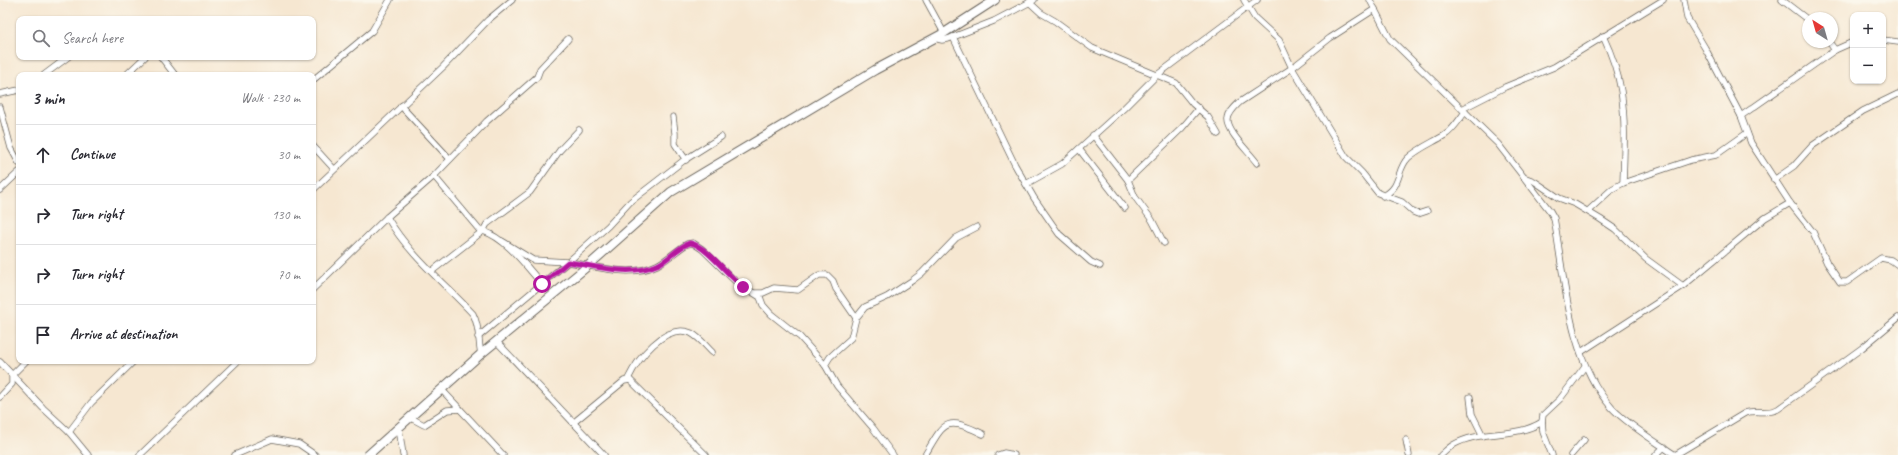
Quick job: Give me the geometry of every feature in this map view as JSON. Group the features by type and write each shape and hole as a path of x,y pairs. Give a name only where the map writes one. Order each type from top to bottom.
{"main road":[{"path":"368,455 481,354 589,265 671,192 875,70 944,33 994,0"}],"street":[{"path":"316,78 372,31 390,0"},
{"path":"316,187 443,67 488,20 512,0"},
{"path":"926,0 944,33"},
{"path":"1244,0 1255,18 1279,40 1292,68 1346,157 1362,173 1374,189 1383,196 1402,202 1418,214 1427,211"},
{"path":"1026,184 1062,164 1157,75 1257,0"},
{"path":"1370,0 1390,39 1498,144 1543,200 1554,218 1568,304 1585,366 1602,397 1613,409 1675,455 1744,413 1751,411 1769,413 1778,409 1862,348 1898,318"},
{"path":"1383,196 1389,194 1395,186 1403,163 1428,144 1449,131 1464,110 1505,87 1554,67 1663,0"},
{"path":"1684,0 1687,18 1705,48 1741,116 1754,148 1790,203 1813,232 1827,263 1840,282 1847,282 1881,258 1891,260 1898,265"},
{"path":"1782,0 1802,15"},
{"path":"934,38 942,40 953,37 994,21 1032,1 1041,13 1055,21 1092,48 1176,83 1208,117 1218,134"},
{"path":"1257,163 1233,134 1228,125 1229,115 1240,102 1292,68 1330,38 1375,9"},
{"path":"1603,36 1615,66 1621,92 1625,147 1623,184"},
{"path":"953,37 1015,165 1045,214 1059,234 1091,262 1100,266"},
{"path":"316,286 387,217 434,176 487,121 537,77 540,69 568,39"},
{"path":"1886,40 1898,42"},
{"path":"1741,116 1835,50 1850,43"},
{"path":"48,72 64,60"},
{"path":"129,72 142,60"},
{"path":"163,60 173,72"},
{"path":"0,94 16,91"},
{"path":"1774,180 1794,166 1812,146 1863,111 1898,94"},
{"path":"0,106 11,148 16,158"},
{"path":"401,106 450,159"},
{"path":"1128,180 1149,158 1182,128 1198,108"},
{"path":"673,117 675,144 686,160"},
{"path":"432,271 482,231 487,224 530,192 560,150 579,130"},
{"path":"1588,211 1612,189 1684,162 1716,155 1747,133"},
{"path":"1093,135 1128,180 1135,197 1152,220 1164,243"},
{"path":"478,337 568,262 608,226 621,210 686,160 721,137"},
{"path":"316,149 334,169"},
{"path":"1079,149 1125,208"},
{"path":"0,190 16,175"},
{"path":"434,176 482,231 495,236 502,242 542,284"},
{"path":"1525,178 1534,181 1559,198 1588,211 1615,229 1646,259 1683,286"},
{"path":"1581,352 1683,286 1765,218 1790,203"},
{"path":"387,217 393,228 418,258 473,314 478,326 481,354"},
{"path":"825,365 830,357 851,338 856,318 865,307 888,297 913,280 922,273 956,238 977,227"},
{"path":"502,242 533,260 568,262 620,271 652,267 687,244 693,243 702,249 736,282 761,298 763,305 771,314 800,337 825,365 837,386 870,424 893,455"},
{"path":"754,293 763,293 774,288 798,290 819,275 827,275 833,281 836,289 856,318"},
{"path":"573,423 628,379 634,368 652,346 668,334 684,331 692,334 712,352"},
{"path":"497,342 604,455"},
{"path":"0,362 68,432 88,455"},
{"path":"0,397 12,384 12,375 23,364"},
{"path":"68,432 91,403 131,364"},
{"path":"140,455 235,364"},
{"path":"1552,455 1545,440 1542,422 1543,415 1560,399 1585,366"},
{"path":"628,379 706,455"},
{"path":"442,390 503,455"},
{"path":"1470,397 1472,414 1483,436"},
{"path":"411,418 419,423 426,424 447,410 460,409"},
{"path":"1441,455 1452,445 1483,436 1523,431 1542,422"},
{"path":"925,455 938,433 945,426 950,424 962,426 982,434"},
{"path":"399,428 403,455"},
{"path":"235,455 272,440 299,444 315,455"},
{"path":"1406,440 1409,455"},
{"path":"1571,455 1584,440"},
{"path":"1656,455 1664,447"},
{"path":"998,455 1004,453 1014,455"}],"route":[{"path":"542,284 568,262 620,271 652,267 687,244 693,243 702,249 727,274 743,287"}]}
